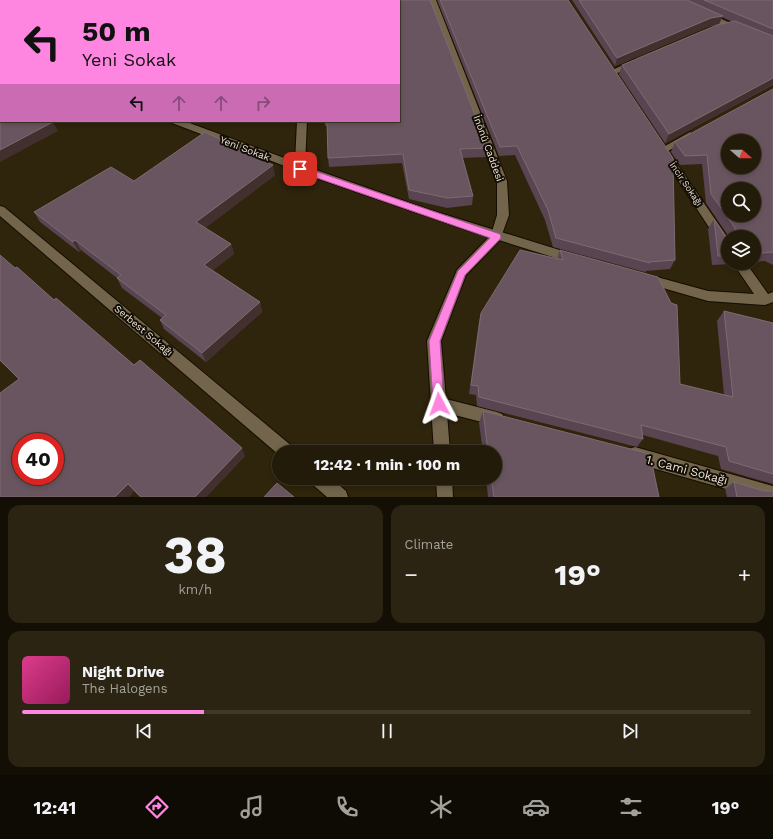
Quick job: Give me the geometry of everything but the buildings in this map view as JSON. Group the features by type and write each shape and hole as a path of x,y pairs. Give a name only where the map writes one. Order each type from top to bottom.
{"street":[{"name":"İnönü Caddesi","path":"431,1 502,181 503,215 496,237 461,273 434,341 442,445"},
{"path":"702,13 752,34"},
{"path":"716,28 730,26"},
{"path":"612,72 640,60"},
{"name":"Yeni Sokak","path":"178,122 300,169 496,237 587,262"},
{"path":"300,169 302,122"},
{"name":"İncir Sokağı","path":"696,131 660,147 721,237"},
{"name":"Serbest Sokağı","path":"0,210 279,445"},
{"path":"745,270 769,299"},
{"path":"632,275 708,296 769,299"},
{"path":"439,404 515,424"},
{"name":"1. Cami Sokağı","path":"622,452 706,474 773,494"},
{"path":"326,485 340,497"},
{"path":"444,485 445,497"}],"route":[{"path":"300,169 496,237 461,273 434,341 439,404"}]}
